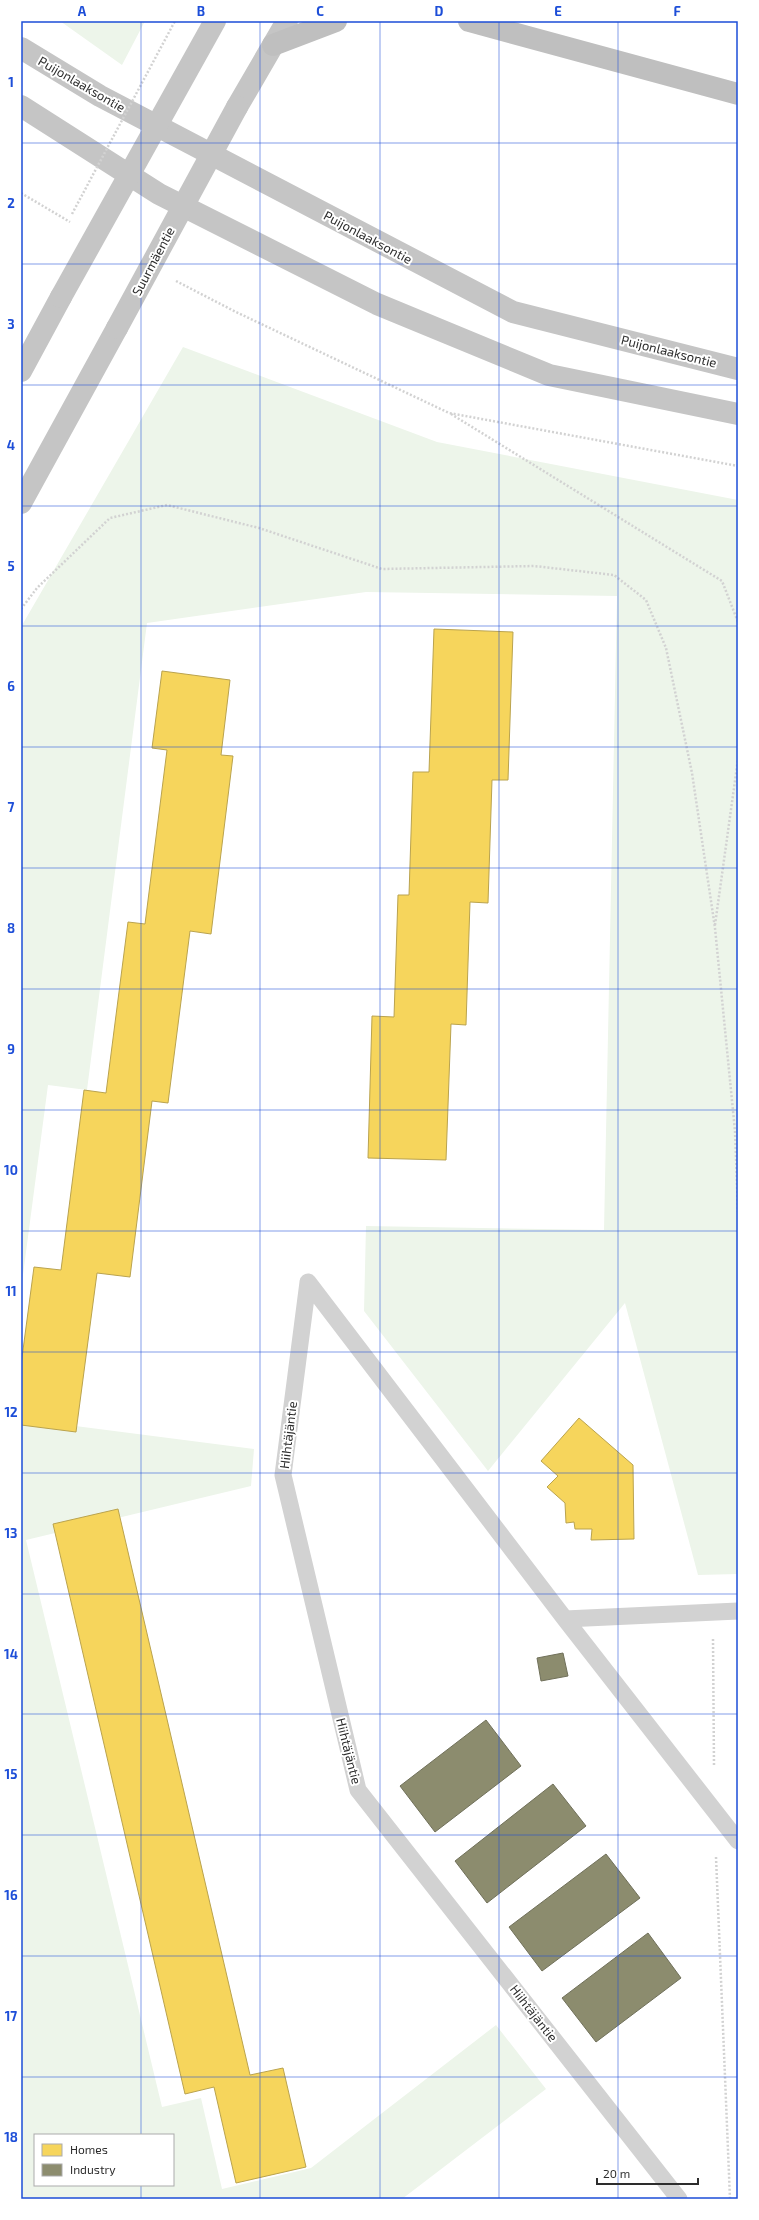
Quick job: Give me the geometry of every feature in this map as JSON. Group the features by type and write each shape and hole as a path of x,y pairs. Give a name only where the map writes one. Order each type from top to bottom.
{"highway":[{"path":"273,45 336,21"},
{"path":"469,21 738,94"}],"main road":[{"path":"21,371 215,21"},
{"name":"Suurmäentie","path":"21,503 237,107 287,21"},
{"name":"Puijonlaaksontie","path":"21,48 100,96 513,312 738,368"},
{"path":"21,106 159,194 377,304 549,375 738,414"}],"lane":[{"name":"Hiihtäjäntie","path":"679,2199 358,1790 283,1475 308,1282 738,1841"},
{"path":"566,1619 738,1611"}],"path":[{"path":"66,224 175,21"},
{"path":"21,193 72,223"},
{"path":"173,279 236,312 449,413 722,581 738,622"},
{"path":"449,413 738,466"},
{"path":"21,609 37,588 110,518 167,505 259,528 382,569 534,566 614,575 646,600 666,648 692,773 715,928 737,1130 738,1212"},
{"path":"715,928 738,759"},
{"path":"713,1612 714,1809"},
{"path":"716,1856 730,2199"}],"shaded area":[{"path":"60,21 145,21 122,65"},
{"path":"183,347 437,442 738,500 738,1574 698,1575 625,1303 488,1471 364,1311 366,1226 604,1230 617,596 366,592 147,623 87,1090 48,1085 21,1290 21,627"},
{"path":"21,1419 254,1449 251,1486 26,1540 162,2107 201,2098 222,2189 311,2168 496,2025 546,2089 402,2199 21,2199"}],"building: Homes":[{"path":"434,629 513,632 508,780 492,780 488,903 470,902 466,1025 451,1024 446,1160 368,1158 372,1016 394,1017 398,895 409,895 413,772 429,772"},
{"path":"162,671 230,680 221,755 233,756 211,934 190,931 168,1103 152,1101 130,1277 97,1273 76,1432 21,1425 21,1365 34,1267 61,1270 84,1090 106,1093 128,922 145,924 167,750 152,748"},
{"path":"579,1418 633,1465 634,1539 591,1540 592,1529 575,1529 574,1522 566,1523 565,1503 547,1487 558,1476 541,1461"},
{"path":"118,1509 250,2075 283,2068 306,2167 236,2183 214,2087 185,2094 53,1524"}],"building: Industry":[{"path":"563,1653 568,1676 541,1681 537,1658"},
{"path":"486,1720 521,1766 435,1832 400,1786"},
{"path":"553,1784 586,1826 487,1903 455,1861"},
{"path":"606,1854 640,1898 542,1971 509,1927"},
{"path":"648,1933 681,1978 596,2042 562,1998"}]}
